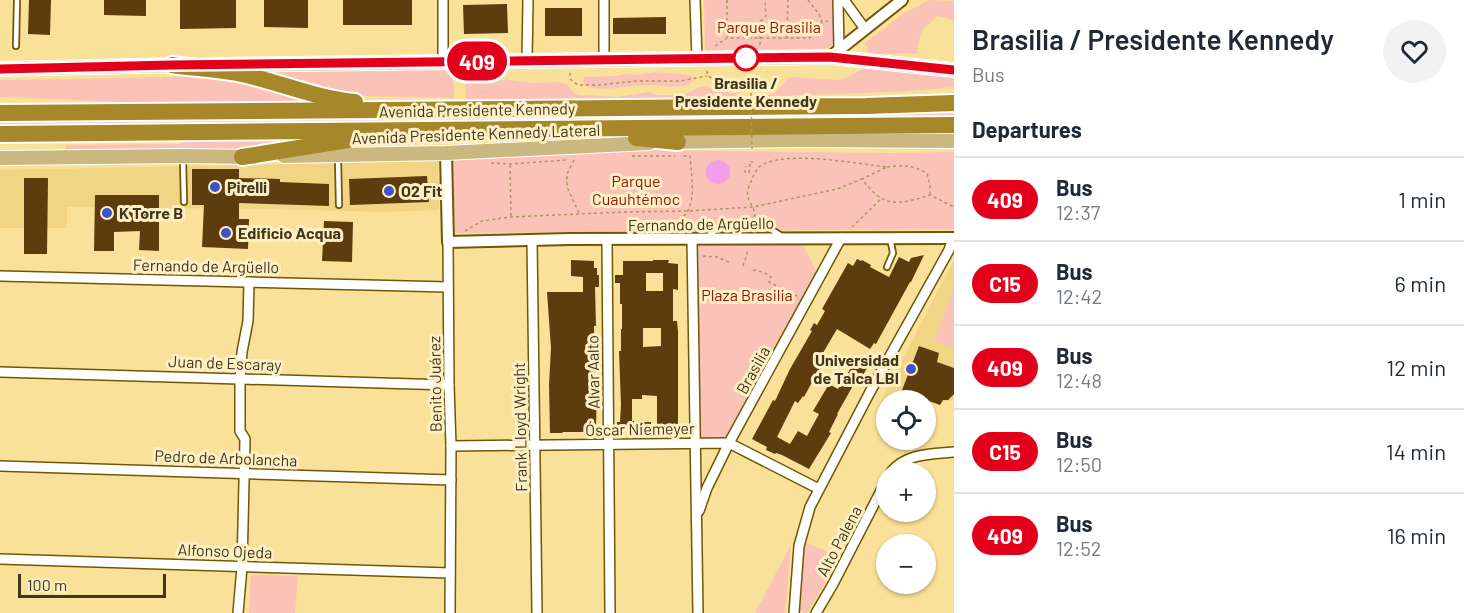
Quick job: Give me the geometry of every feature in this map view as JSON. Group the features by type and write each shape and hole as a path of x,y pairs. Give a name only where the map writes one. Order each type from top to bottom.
{"highway":[{"path":"172,65 237,73 337,100 437,110"},
{"path":"866,106 954,93"},
{"name":"Avenida Presidente Kennedy","path":"0,113 866,106 954,103"},
{"name":"Avenida Presidente Kennedy","path":"0,134 954,125"},
{"path":"531,129 678,142"},
{"path":"242,157 333,142 423,131"}],"main road":[{"path":"0,69 702,59 835,53 954,70"},
{"name":"Avenida Presidente Kennedy Lateral","path":"0,158 446,153 678,142 954,141"}],"street":[{"path":"443,0 443,62"},
{"path":"527,61 528,0"},
{"path":"604,0 604,60"},
{"path":"695,0 702,59"},
{"path":"835,53 838,0"},
{"path":"844,0 865,29"},
{"path":"835,53 902,0"},
{"name":"Benito Juárez","path":"446,153 453,242 448,287 451,446 450,613"},
{"name":"Fernando de Argüello","path":"453,242 707,238 953,238"},
{"name":"Brasilia","path":"697,519 707,488 729,443 841,238"},
{"path":"794,613 799,546 810,507 870,392 949,250 953,238"},
{"name":"Brasilia","path":"692,239 698,613"},
{"name":"Frank Lloyd Wright","path":"532,240 537,613"},
{"name":"Alvar Aalto","path":"607,240 610,613"},
{"name":"Fernando de Argüello","path":"0,276 448,287"},
{"path":"238,613 242,567 244,439 240,431 240,379 248,321 249,282"},
{"name":"Juan de Escaray","path":"0,372 449,385"},
{"name":"Óscar Niemeyer","path":"451,446 729,443 819,489"},
{"path":"903,462 922,456 954,452"},
{"name":"Pedro de Arbolancha","path":"0,466 451,480"},
{"name":"Alto Palena","path":"816,613 876,500"},
{"name":"Alfonso Ojeda","path":"0,559 450,573"}],"lane":[{"path":"16,46 17,0"},
{"path":"338,155 339,205"},
{"path":"183,156 184,202"},
{"path":"887,267 893,254 890,238"}],"path":[{"path":"727,0 727,38 810,38 822,22 829,21"},
{"path":"760,39 760,22 766,16 765,0"},
{"path":"787,39 788,0"},
{"path":"808,0 822,22"},
{"path":"702,59 708,76 712,79 751,83 753,149"},
{"path":"569,60 570,79 578,85 680,81 708,76"},
{"path":"669,239 674,225 688,211 693,187 690,156"},
{"path":"753,207 748,197 748,190 757,169 762,165 792,158 887,167 902,165 914,167 927,173 930,195"},
{"path":"575,159 567,174 567,187 580,214"},
{"path":"749,173 750,162 753,162"},
{"path":"510,164 511,217"},
{"path":"746,166 746,173"},
{"path":"453,242 464,231 482,221 511,217 753,207 837,189 887,167"},
{"path":"862,179 871,191 893,203 905,203 930,195 954,207"},
{"path":"841,238 881,198"},
{"path":"692,256 717,257 731,263"},
{"path":"753,270 771,277 769,282 807,302"}],"shaded area":[{"path":"718,160 727,163 730,172 727,181 718,184 709,181 706,172 709,163"},
{"path":"438,161 439,210 384,212 67,207 67,228 0,228 0,170"},
{"path":"954,260 954,400 936,403 936,390 887,390"}],"green space":[{"name":"Parque Brasilia","path":"704,0 832,0 835,44 817,53 705,53"},
{"path":"929,0 954,1 954,21 937,16 922,30 917,53 870,54 865,43 903,14"},
{"path":"864,68 954,75 954,87 758,98 775,93 789,77 838,80 849,77"},
{"path":"453,70 454,98 362,96 339,93 259,72"},
{"path":"656,72 688,75 692,76 693,80 685,86 647,85 608,89 585,86 583,81 585,77"},
{"path":"187,74 227,76 325,102 147,103 0,97 0,80 174,77"},
{"path":"470,80 532,83 559,82 566,84 574,93 580,95 617,97 649,92 658,95 677,95 707,86 716,91 740,94 742,100 499,102 496,99 466,99 465,84"},
{"path":"954,114 954,119 0,126 0,121"},
{"path":"201,141 294,141 251,149 65,150 66,145 180,144"},
{"name":"Parque Cuauhtémoc","path":"636,150 954,152 954,229 455,233 453,156"},
{"name":"Plaza Brasilia","path":"803,245 817,272 760,371 727,438 700,437 696,246"},
{"path":"954,287 954,348 934,341"},
{"path":"805,542 840,557 807,613 799,611"},
{"path":"791,545 785,613 755,613"},
{"path":"251,574 298,576 295,613 249,613"}],"building":[{"path":"29,0 51,0 50,35 28,34"},
{"path":"104,0 146,0 146,16 104,15"},
{"path":"180,0 236,0 236,28 180,29"},
{"path":"264,0 308,0 308,28 264,27"},
{"path":"343,0 412,0 412,25 343,25"},
{"path":"507,4 508,33 464,34 463,5"},
{"path":"545,8 582,8 582,36 545,36"},
{"path":"666,17 666,34 613,34 613,18"},
{"path":"192,169 239,169 239,178 329,184 329,206 239,203 239,219 249,219 248,249 202,247 204,205 192,205"},
{"name":"O2 Fit","path":"427,176 429,202 350,205 349,179"},
{"path":"24,178 48,178 47,254 24,254"},
{"path":"95,195 159,195 159,251 139,250 140,231 114,232 114,251 94,251"},
{"path":"324,221 353,222 352,262 322,261"},
{"path":"924,255 876,344 874,343 870,349 837,329 820,358 824,360 804,397 798,403 795,401 777,437 790,444 798,431 807,436 819,414 813,411 829,384 838,389 854,363 857,362 867,368 862,377 859,375 837,414 829,432 831,433 809,469 782,455 766,450 767,447 752,439 773,400 775,401 812,331 810,330 814,323 817,325 825,311 822,309 848,263 853,266 857,259 862,260 889,277 899,257 909,262 911,258"},
{"path":"571,260 594,261 594,268 597,268 597,275 599,275 599,287 595,287 596,326 594,326 596,427 595,432 550,433 551,348 547,292 583,292 583,277 571,276"},
{"path":"669,260 668,263 678,264 678,290 673,289 673,321 677,321 678,331 678,429 657,427 657,396 642,395 642,399 632,399 632,421 651,422 651,433 639,433 639,430 617,429 617,422 620,422 621,405 619,351 621,351 622,304 620,304 620,283 615,283 615,275 623,275 623,261","holes":["646,273 663,273 663,291 646,291","643,328 661,328 661,346 643,347"]},
{"path":"919,346 939,353 937,362 954,368 954,394 948,400 943,400 940,405 936,404 936,390 902,390"}],"bus line":[{"name":"409","path":"0,69 830,57 954,70"}],"place":[{"name":"Brasilia / Presidente Kennedy","path":"746,58"},
{"name":"Pirelli","path":"215,187"},
{"name":"O2 Fit","path":"389,191"},
{"name":"K Torre B","path":"107,213"},
{"name":"Edificio Acqua","path":"226,233"},
{"name":"Universidad de Talca LBI","path":"911,369"}]}
